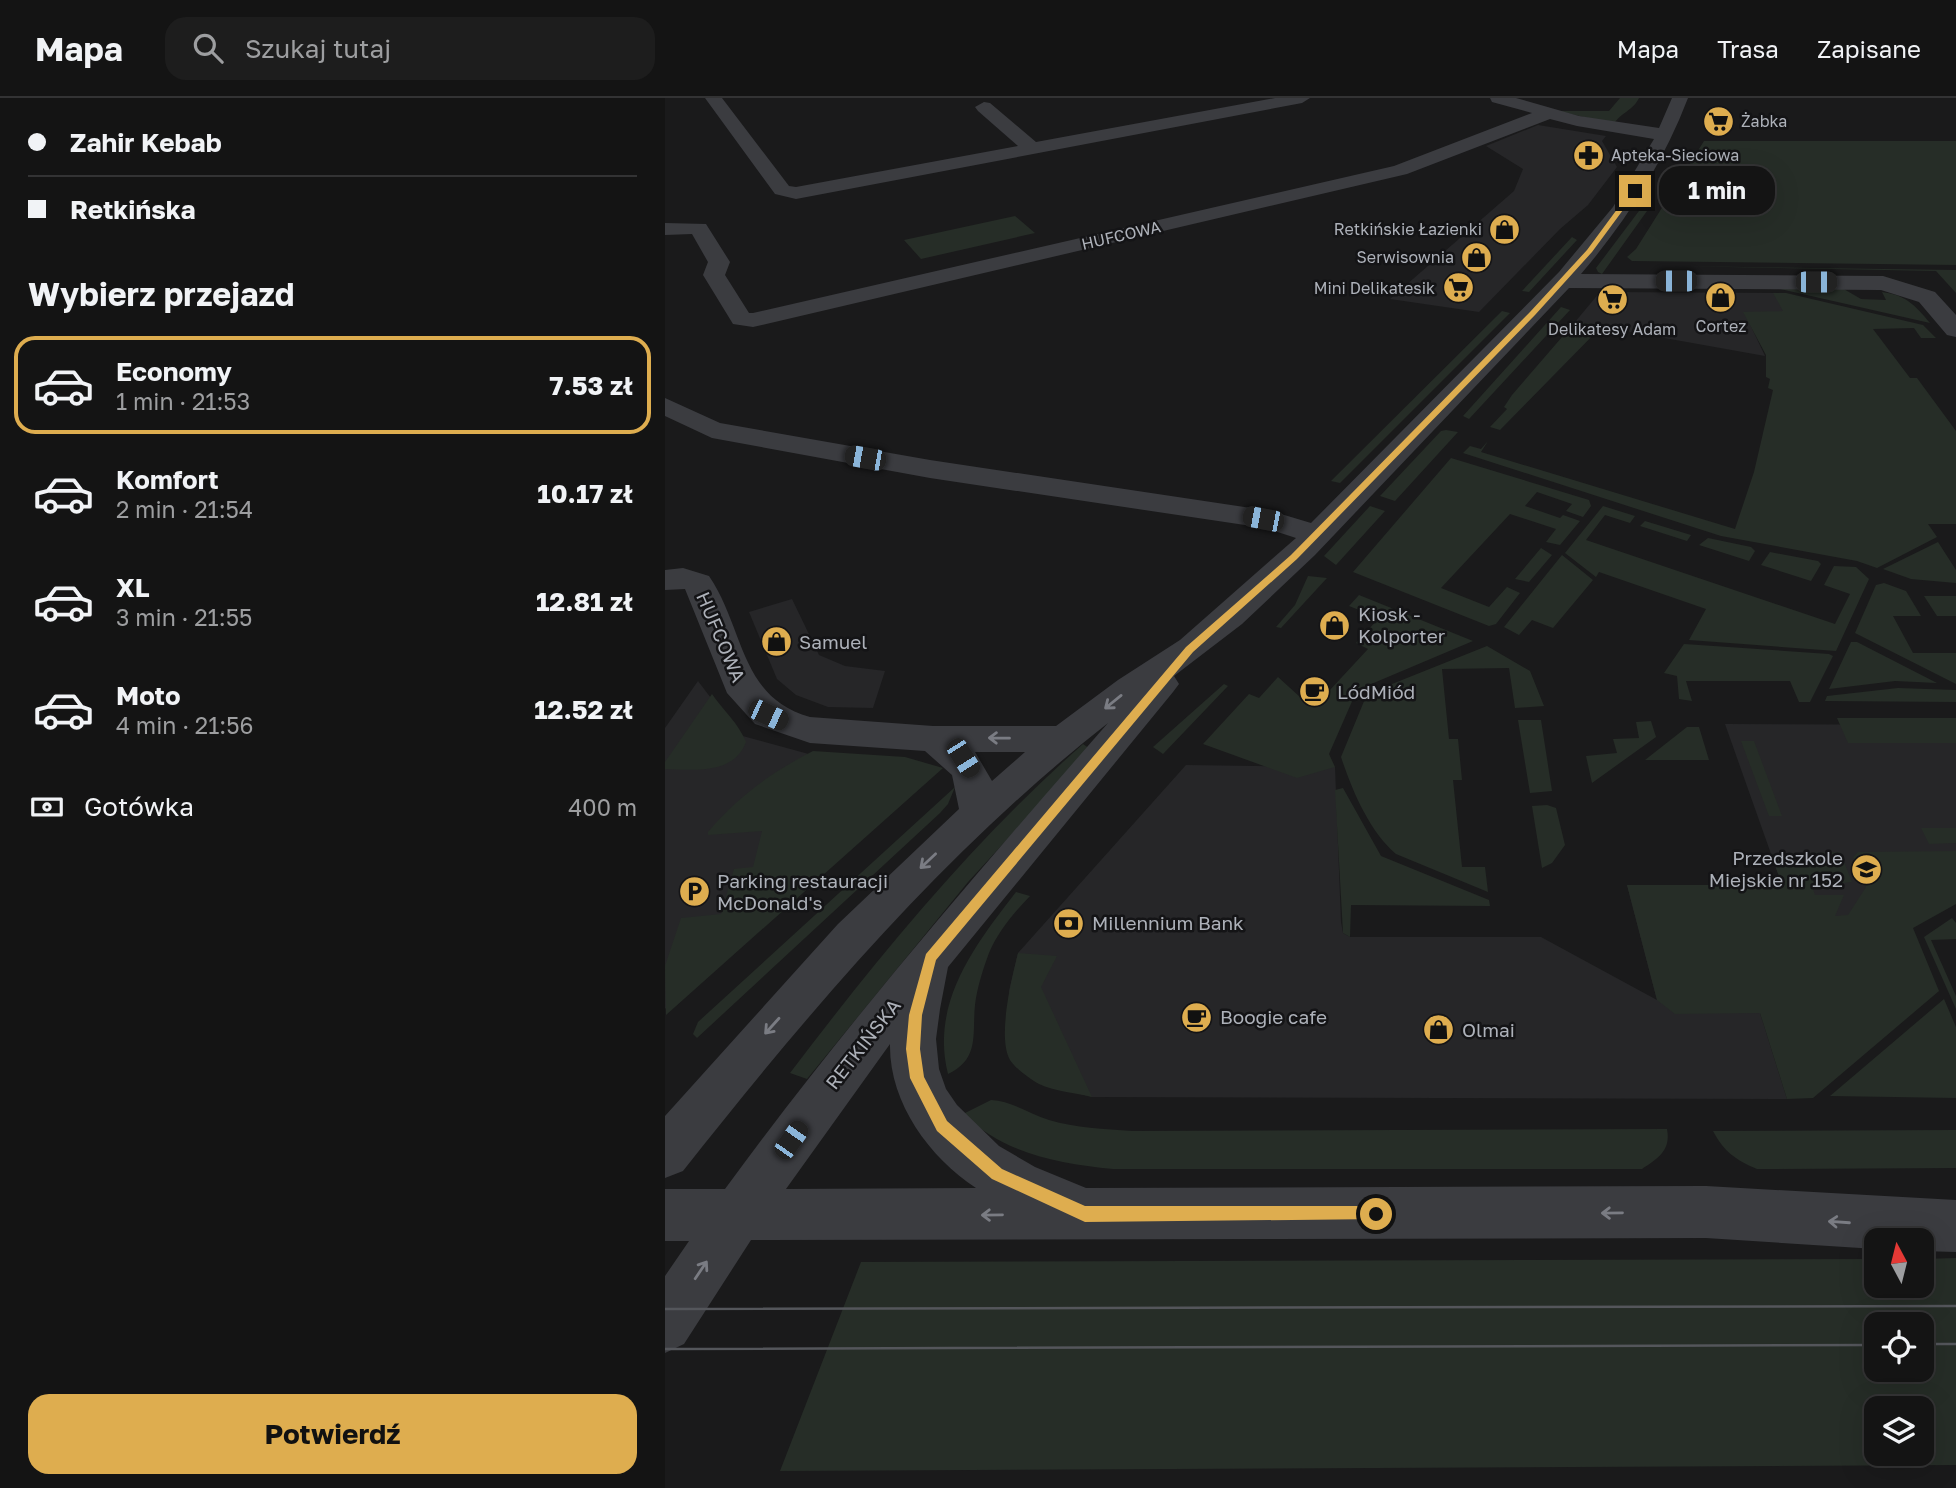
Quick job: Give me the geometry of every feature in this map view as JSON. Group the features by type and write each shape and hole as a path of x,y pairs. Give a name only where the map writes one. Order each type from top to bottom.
{"street":[{"path":"713,98 782,190 787,192 805,192 1030,147 1051,148 1302,98"},
{"path":"1498,98 1546,114 1666,135"},
{"name":"RETKIŃSKA","path":"665,1325 738,1215 828,1089 930,957 1189,650 1316,535 1563,281 1627,201 1666,135 1680,98"},
{"path":"983,107 1030,147"},
{"name":"HUFCOWA","path":"665,229 699,228 719,262 713,273 740,318 753,320 1400,170 1546,114"},
{"path":"1563,281 1884,283 1927,297 1956,330"},
{"path":"665,406 712,430 930,469 1271,520 1316,535"},
{"name":"HUFCOWA","path":"665,580 683,578 698,583 745,693 768,715 810,730 933,739 1066,739"},
{"name":"RETKIŃSKA","path":"665,1154 756,1043 879,908 1066,739 1128,690 1189,650"},
{"name":"HUFCOWA","path":"933,739 963,758 971,771 979,815"},
{"path":"930,957 915,1015 913,1049 917,1078 936,1117 958,1142 997,1174 1085,1214"},
{"path":"665,1215 1706,1212 1860,1223 1956,1226"}],"shaded area":[{"path":"1620,98 1639,98 1614,124 1558,111 1609,111"},
{"path":"1538,125 1606,136 1602,141 1617,167 1588,205 1560,229 1479,312 1390,299 1514,191 1523,169 1486,146"},
{"path":"1704,141 1956,141 1956,265 1632,261 1627,257 1636,249"},
{"path":"1645,203 1652,204 1602,274 1598,272 1596,268"},
{"path":"1015,216 1035,233 921,259 904,240"},
{"path":"1572,237 1577,240 1529,292 1522,291"},
{"path":"1674,266 1956,270 1956,293 1936,271"},
{"path":"1776,288 1842,288 1861,299 1886,300 1882,292 1890,293 1909,302 1930,323"},
{"path":"1600,292 1786,293 1804,320 1748,320 1765,356 1575,322"},
{"path":"1773,293 1786,293 1923,325 1936,338 1921,338 1914,328 1873,329 1910,378 1917,378 1956,431 1956,524 1928,524 1937,537 1877,568 1857,561 1721,536 1463,453 1470,446 1481,449 1488,441 1481,452 1735,529 1754,472 1773,390 1768,388 1770,379 1766,377 1766,355 1743,312 1783,311"},
{"path":"1561,307 1570,310 1469,419 1463,416"},
{"path":"1502,311 1510,313 1340,483 1331,481"},
{"path":"1575,322 1603,325 1500,430 1490,427 1507,409 1504,407 1512,395"},
{"path":"1441,431 1458,432 1395,501 1380,496"},
{"path":"1451,458 1589,500 1591,506 1583,517 1566,511 1572,504 1537,492 1525,506 1560,518 1563,515 1580,521 1560,545 1546,542 1556,529 1510,514 1441,588 1489,607 1507,587 1520,593 1496,624 1489,626 1353,572"},
{"path":"1370,506 1385,511 1336,565 1324,556"},
{"path":"1603,506 1635,516 1630,523 1605,515 1586,540 1835,624 1850,594 1824,585 1834,566 1856,567 1869,579 1836,651 1689,640 1706,609 1599,572 1596,577 1565,553"},
{"path":"1645,521 1691,535 1687,541 1640,526"},
{"path":"1708,538 1751,547 1755,551 1749,561 1699,545"},
{"path":"1938,542 1956,570 1956,583 1911,579 1883,569"},
{"path":"1541,548 1552,555 1529,582 1515,579"},
{"path":"1770,552 1818,561 1821,564 1811,581 1761,565"},
{"path":"1562,555 1593,580 1553,628 1532,620 1519,635 1504,627"},
{"path":"1308,576 1327,578 1281,628 1276,627 1295,605"},
{"path":"1884,583 1906,591 1921,616 1893,616 1913,653 1956,653 1956,684 1855,633 1876,585"},
{"path":"1359,595 1473,641 1357,690 1329,754 1335,767 1297,778 1203,744 1249,694 1259,698 1278,677 1300,697 1311,702 1323,688 1329,691 1368,649 1356,643 1379,618 1349,606"},
{"path":"1924,596 1956,596 1956,616 1937,616"},
{"path":"792,599 819,655 845,666 885,671 873,708 828,707 796,695 777,679 749,612"},
{"path":"1851,642 1857,642 1937,683 1895,681 1829,689"},
{"path":"1684,644 1833,656 1810,702 1799,702 1790,681 1686,681 1692,701 1679,699 1677,676 1664,673"},
{"path":"1487,646 1530,671 1544,706 1515,708 1509,668 1442,669 1449,739 1458,739 1462,780 1453,780 1462,867 1485,867 1488,892 1396,854 1386,845 1356,796 1341,757 1367,694"},
{"path":"698,681 739,735 816,756 894,760 665,1009 665,728"},
{"path":"1224,684 1228,686 1163,754 1153,747"},
{"path":"1898,688 1956,690 1956,702 1825,701 1827,696"},
{"path":"712,694 743,735 746,742 740,753 732,760 711,768 665,769 665,762"},
{"path":"1837,718 1956,718 1956,743 1848,743"},
{"path":"1518,720 1541,720 1552,791 1530,793"},
{"path":"1651,721 1656,737 1592,783 1586,756 1617,753 1613,739 1639,738 1636,722"},
{"path":"1725,724 1956,725 1956,890 1760,1013 1787,1099 1092,1097 1041,1084 1016,1067 1009,1057 1006,1043 1009,991 1018,953 1186,765 1335,767 1341,922 1343,933 1350,937 1541,937 1657,1000 1627,885 1782,885"},
{"path":"1687,727 1699,727 1709,760 1645,760"},
{"path":"1741,741 1754,741 1782,816 1769,816"},
{"path":"1083,744 1090,749 968,882 807,1079 790,1073 929,901 1004,820"},
{"path":"813,751 905,757 943,768 666,1015 665,966 681,918 721,914 734,869 753,867 762,831 708,835 708,832 756,786"},
{"path":"955,787 948,804 940,813 697,1038 693,1034 698,1022"},
{"path":"1343,788 1381,856 1489,900 1490,906 1351,905 1350,937 1343,933 1335,790"},
{"path":"1547,805 1556,808 1565,845 1552,863 1542,868 1532,806"},
{"path":"1921,828 1956,828 1956,843 1929,844"},
{"path":"1956,851 1956,904 1913,928 1939,991 1813,1098 1787,1099 1760,1013 1675,1014 1657,1000 1627,885 1782,885 1771,854 1840,852 1852,882 1812,886 1815,895 1844,895 1835,916 1848,915 1866,887 1853,857 1858,852"},
{"path":"1016,892 1030,896 1007,923 989,953 977,992 970,1053 958,1068 948,1074 944,1048 945,1023 951,999 972,954"},
{"path":"1952,918 1956,923 1956,939 1931,940 1956,996 1956,1009 1924,937"},
{"path":"1018,953 1057,956 1041,987 1092,1097 1039,1084 1023,1074 1010,1060 1006,1050 1005,1023"},
{"path":"1944,999 1956,1027 1956,1098 1830,1096"},
{"path":"991,1100 1059,1123 1132,1131 1667,1129 1668,1136 1662,1153 1642,1169 1113,1169 1052,1160 996,1139 963,1114"},
{"path":"1956,1130 1956,1168 1757,1169 1731,1154 1713,1131"},
{"path":"1956,1258 1956,1465 1934,1465 1934,1396 1864,1396 1864,1465 780,1471 861,1262 1864,1259 1864,1298 1934,1298 1934,1259"}],"tram line":[{"path":"665,1309 1956,1306"},
{"path":"1934,1344 1956,1344"},
{"path":"665,1349 1864,1345"}],"place":[{"name":"Żabka","path":"1718,121"},
{"name":"Apteka-Sieciowa","path":"1588,155"},
{"name":"Retkińskie Łazienki","path":"1505,229"},
{"name":"Serwisownia","path":"1477,257"},
{"name":"Mini Delikatesik","path":"1458,288"},
{"name":"Cortez","path":"1721,297"},
{"name":"Delikatesy Adam","path":"1612,300"},
{"name":"Kiosk - Kolporter","path":"1335,625"},
{"name":"Samuel","path":"776,642"},
{"name":"LódMiód","path":"1314,692"},
{"name":"Przedszkole Miejskie nr 152","path":"1866,869"},
{"name":"Parking restauracji McDonald's","path":"694,892"},
{"name":"Millennium Bank","path":"1069,923"},
{"name":"Boogie cafe","path":"1197,1017"},
{"name":"Olmai","path":"1439,1030"}],"route":[{"path":"1376,1214 1085,1214 997,1174 942,1126 925,1099 917,1078 913,1049 915,1015 930,957 1189,650 1294,557 1533,314 1589,251 1635,191"}]}
